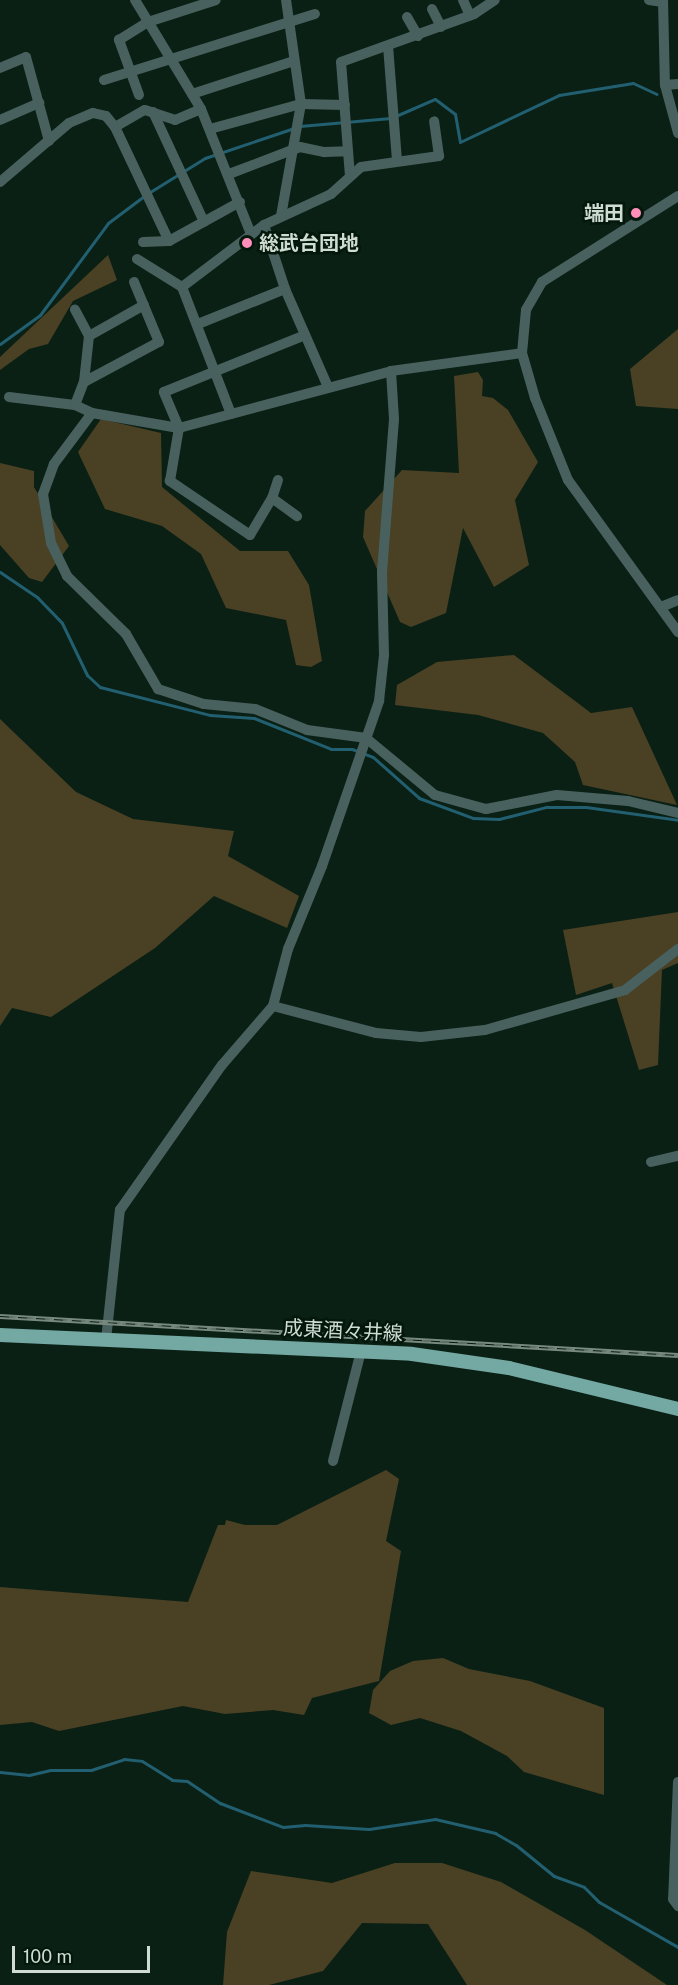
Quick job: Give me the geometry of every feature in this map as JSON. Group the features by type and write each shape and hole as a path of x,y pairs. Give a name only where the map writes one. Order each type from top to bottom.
{"main road":[{"name":"成東酒々井線","path":"0,1335 361,1351 466,1360 678,1409"}],"street":[{"path":"135,0 201,110 251,234"},
{"path":"140,95 119,40 148,22 216,0"},
{"path":"281,216 301,104 286,0"},
{"path":"462,0 470,16"},
{"path":"350,176 341,62 470,16 495,0"},
{"path":"649,0 663,1 665,85 678,133"},
{"path":"432,9 441,27"},
{"path":"104,80 172,61 290,20 315,14"},
{"path":"407,16 418,36"},
{"path":"388,46 397,160"},
{"path":"0,68 26,57 49,141"},
{"path":"192,94 294,61"},
{"path":"665,85 678,84"},
{"path":"0,120 39,103"},
{"path":"210,129 301,104 345,105"},
{"path":"115,127 145,110 175,120 201,110"},
{"path":"153,112 204,222"},
{"path":"0,182 69,123 93,113 106,116 115,127 169,241"},
{"path":"182,288 264,225 331,194 361,167 397,160 439,156 434,121"},
{"path":"228,174 292,149 348,151"},
{"path":"678,196 542,282 526,310 522,353 535,398 568,480 678,632"},
{"path":"143,242 169,241 240,202"},
{"path":"264,225 285,289 328,387"},
{"path":"137,259 182,288 198,324 231,414"},
{"path":"84,382 159,342 134,282"},
{"path":"198,324 285,289"},
{"path":"89,336 144,305"},
{"path":"75,310 89,336 84,382 75,405"},
{"path":"278,480 272,498 250,535 170,481 179,428 164,392 305,335"},
{"path":"9,397 75,405 92,413 179,428 391,371 522,353"},
{"path":"106,1340 120,1210 222,1065 273,1006 288,949 322,866 379,700 384,655 382,572 394,419 391,371"},
{"path":"92,413 54,464 43,494 51,543 67,576 126,634 158,689 204,704 255,709 307,730 366,738 435,795 476,807 486,809 557,795 628,801 678,813"},
{"path":"272,498 297,516"},
{"path":"661,607 678,600"},
{"path":"273,1006 376,1033 421,1037 485,1030 625,990 678,949"},
{"path":"651,1162 678,1156"},
{"path":"333,1461 361,1351"},
{"path":"678,1782 673,1899 678,1906"}],"shaded area":[{"path":"108,255 117,280 73,301 48,344 29,349 0,370 0,357"},
{"path":"678,329 678,409 636,406 630,369"},
{"path":"478,372 483,380 482,396 493,398 508,410 538,462 515,500 529,565 494,587 463,528 446,613 411,627 400,622 363,537 365,511 402,470 459,473 454,376"},
{"path":"101,419 161,433 162,487 240,551 288,551 309,585 322,661 311,667 296,665 286,620 226,608 201,554 162,526 105,509 78,452"},
{"path":"0,463 34,471 34,487 69,546 42,582 29,578 0,545"},
{"path":"514,655 591,713 632,707 677,805 583,785 575,762 543,733 478,715 395,705 397,685 437,662"},
{"path":"0,719 76,792 133,819 234,831 228,856 299,896 287,928 214,896 155,948 51,1017 12,1008 0,1026"},
{"path":"678,912 678,963 662,970 658,1065 639,1070 612,983 576,995 563,930"},
{"path":"386,1470 399,1479 386,1541 401,1551 379,1681 312,1698 304,1715 273,1710 225,1714 183,1706 59,1731 32,1722 0,1725 0,1587 188,1602 218,1525 225,1525 226,1520 245,1525 277,1525"},
{"path":"443,1658 469,1669 530,1681 604,1708 604,1795 524,1772 507,1756 461,1731 420,1718 391,1725 369,1713 373,1690 390,1671 413,1661"},
{"path":"395,1863 442,1863 501,1882 585,1930 667,1985 467,1985 428,1924 362,1923 323,1971 269,1985 223,1985 227,1932 251,1871 332,1883"}],"waterway":[{"path":"300,126 391,118 435,99 455,114 460,142 559,95 633,83 657,94"},
{"path":"150,192 205,158 294,128"},
{"path":"0,344 40,315 108,223 144,196"},
{"path":"0,572 37,597 62,623 87,675 100,687 210,715 254,718 331,749 352,749 373,757 419,798 473,818 499,819 546,807 586,807 678,820"},
{"path":"0,1772 29,1775 50,1770 91,1770 124,1759 142,1761 172,1780 187,1781 220,1803 283,1827 305,1825 369,1829 435,1819 495,1833 516,1845 554,1876 584,1887 599,1902 678,1947"}],"railway":[{"path":"0,1316 678,1355"}],"place":[{"name":"端田","path":"636,213"},
{"name":"総武台団地","path":"247,243"}]}
